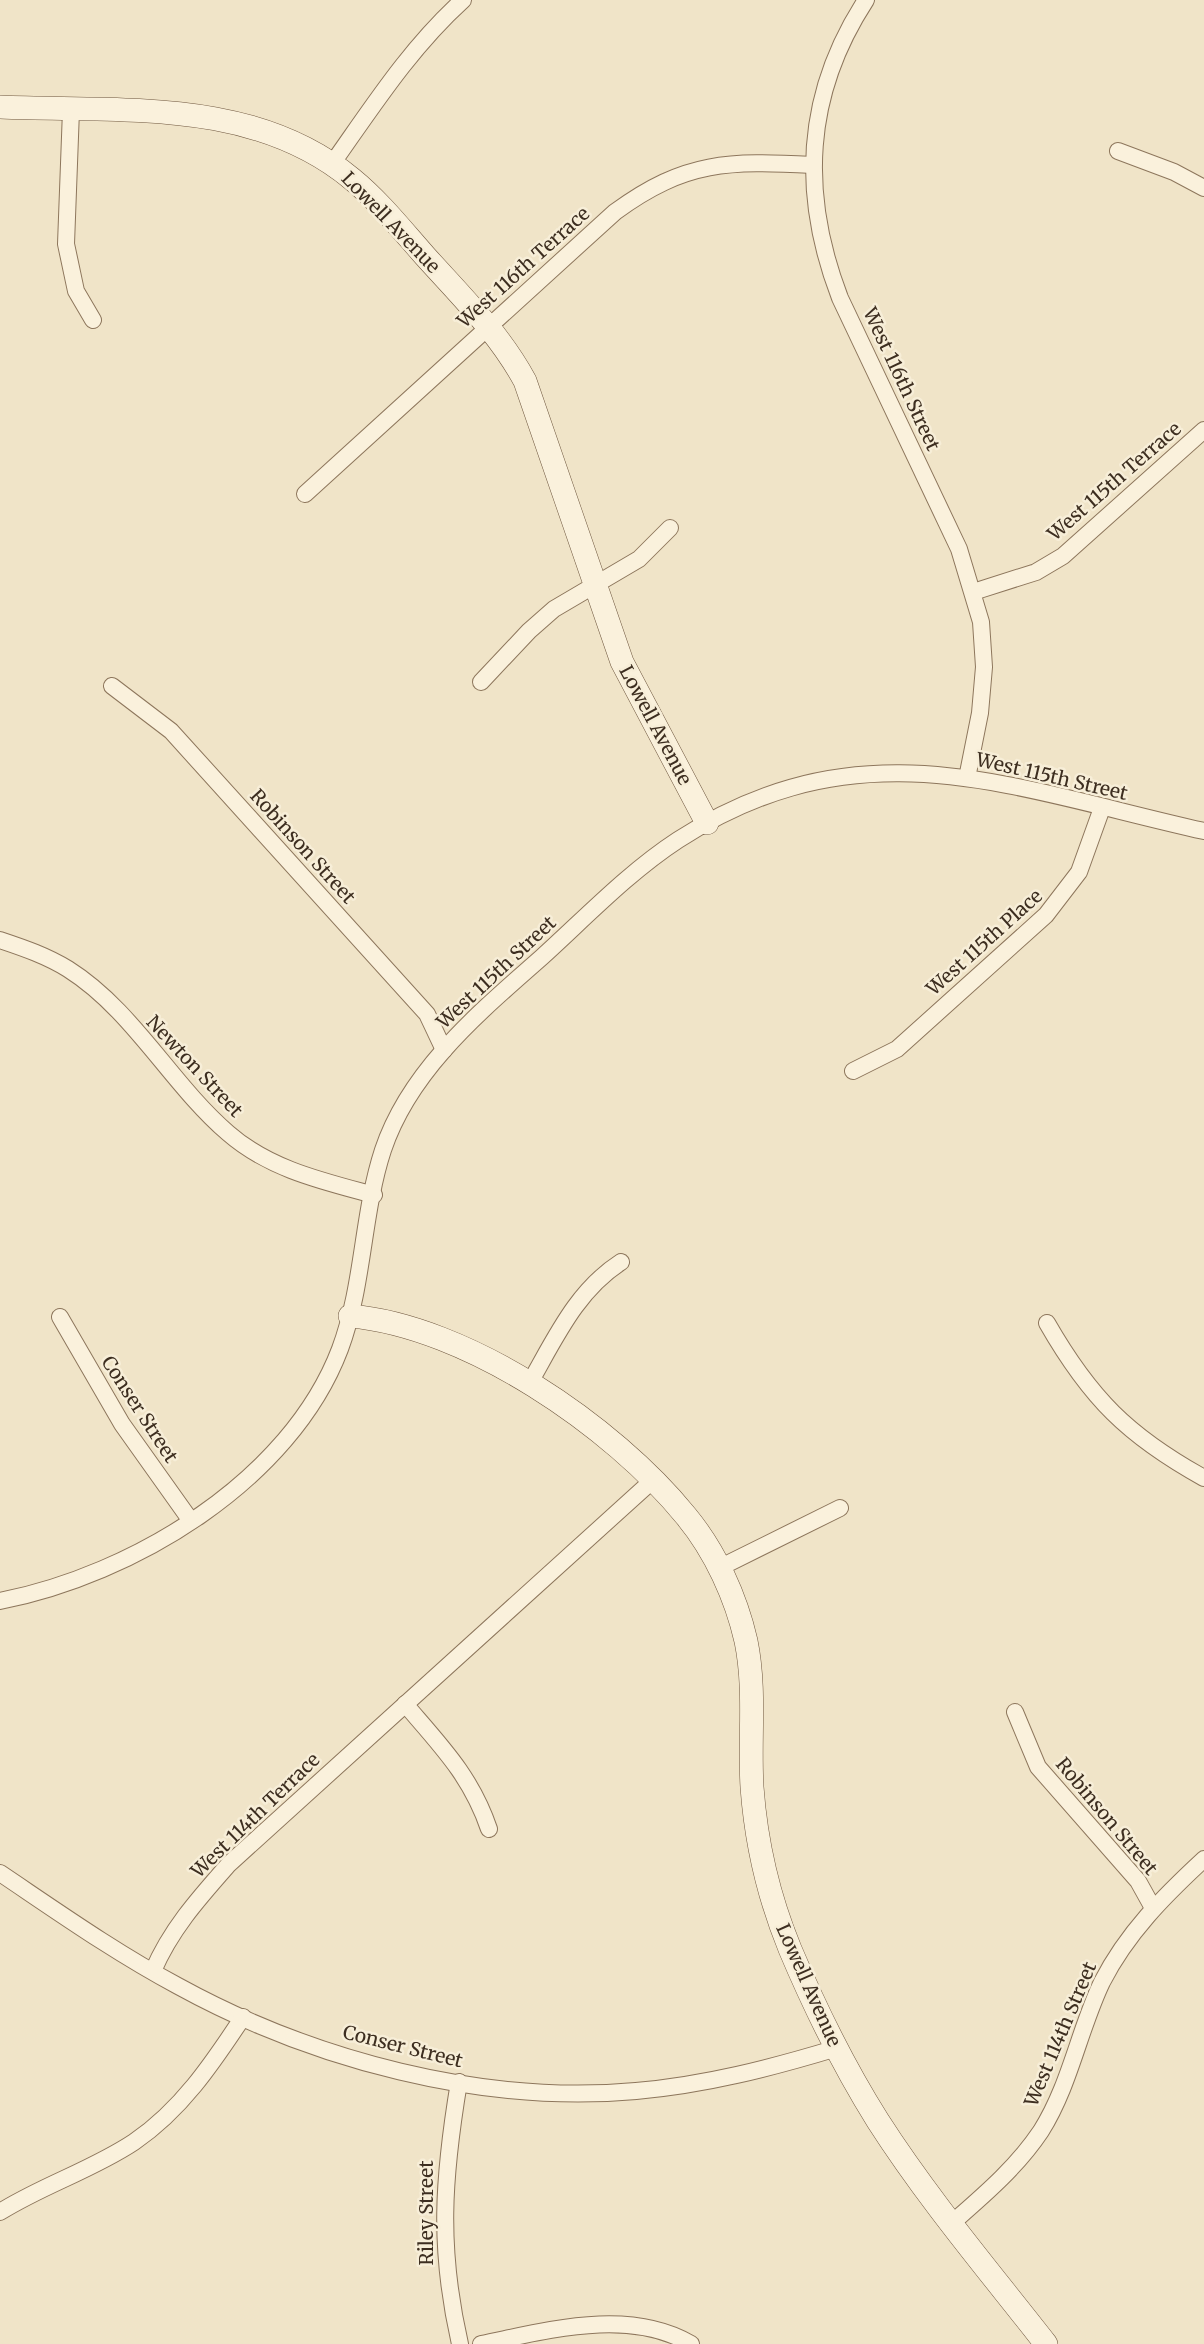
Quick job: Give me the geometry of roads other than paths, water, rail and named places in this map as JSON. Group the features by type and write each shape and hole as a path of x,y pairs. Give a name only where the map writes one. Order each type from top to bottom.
{"street":[{"path":"332,164 410,54 463,0"},
{"name":"West 116th Street","path":"865,0 837,50 824,88 815,129 813,194 825,259 840,298 959,549 981,622 984,667 980,713 967,778"},
{"name":"Lowell Avenue","path":"0,107 194,114 234,121 284,137 332,164 382,208 509,352 528,389 622,662 707,823"},
{"path":"71,110 66,244 76,291 93,320"},
{"path":"1118,151 1174,172 1204,188"},
{"name":"West 116th Terrace","path":"304,494 615,212 653,187 686,172 729,163 813,165"},
{"name":"West 115th Terrace","path":"973,592 1036,572 1063,556 1204,430"},
{"path":"481,682 529,631 554,609 639,559 670,528"},
{"name":"Robinson Street","path":"112,686 171,731 209,771 427,1014 444,1049"},
{"name":"West 115th Street","path":"0,1601 76,1581 134,1556 191,1521 267,1459 304,1418 340,1350 350,1316 384,1149 409,1100 444,1049 477,1015 642,868 707,823 762,796 808,782 861,773 908,771 967,778 1204,831"},
{"name":"West 115th Place","path":"853,1071 897,1049 1046,915 1079,872 1102,808"},
{"name":"Newton Street","path":"0,940 37,953 69,970 94,990 195,1101 229,1134 257,1155 281,1167 374,1195"},
{"path":"529,1384 574,1306 605,1272 621,1262"},
{"name":"Lowell Avenue","path":"350,1316 379,1318 419,1331 492,1363 529,1384 597,1429 653,1480 687,1517 719,1568 736,1609 747,1653 753,1686 752,1785 757,1835 789,1947 837,2048 877,2119 952,2223 1046,2344"},
{"name":"Conser Street","path":"60,1317 115,1413 191,1521"},
{"path":"1047,1323 1071,1365 1098,1400 1128,1428 1165,1456 1204,1478"},
{"name":"West 114th Terrace","path":"153,1971 164,1946 185,1915 229,1864 653,1480"},
{"path":"719,1568 840,1508"},
{"path":"405,1704 465,1774 479,1799 489,1829"},
{"name":"Robinson Street","path":"1015,1712 1038,1767 1138,1881 1153,1908"},
{"name":"West 114th Street","path":"952,2223 1014,2166 1041,2131 1059,2096 1101,1985 1118,1953 1153,1908 1204,1859"},
{"name":"Conser Street","path":"0,1873 153,1971 243,2017 350,2057 459,2082 568,2092 634,2091 751,2073 837,2048"},
{"path":"0,2212 28,2195 108,2158 166,2117 205,2073 243,2017"},
{"name":"Riley Street","path":"459,2082 447,2159 443,2239 448,2291 460,2344"},
{"path":"481,2344 554,2329 600,2325 643,2328 691,2344"}]}
